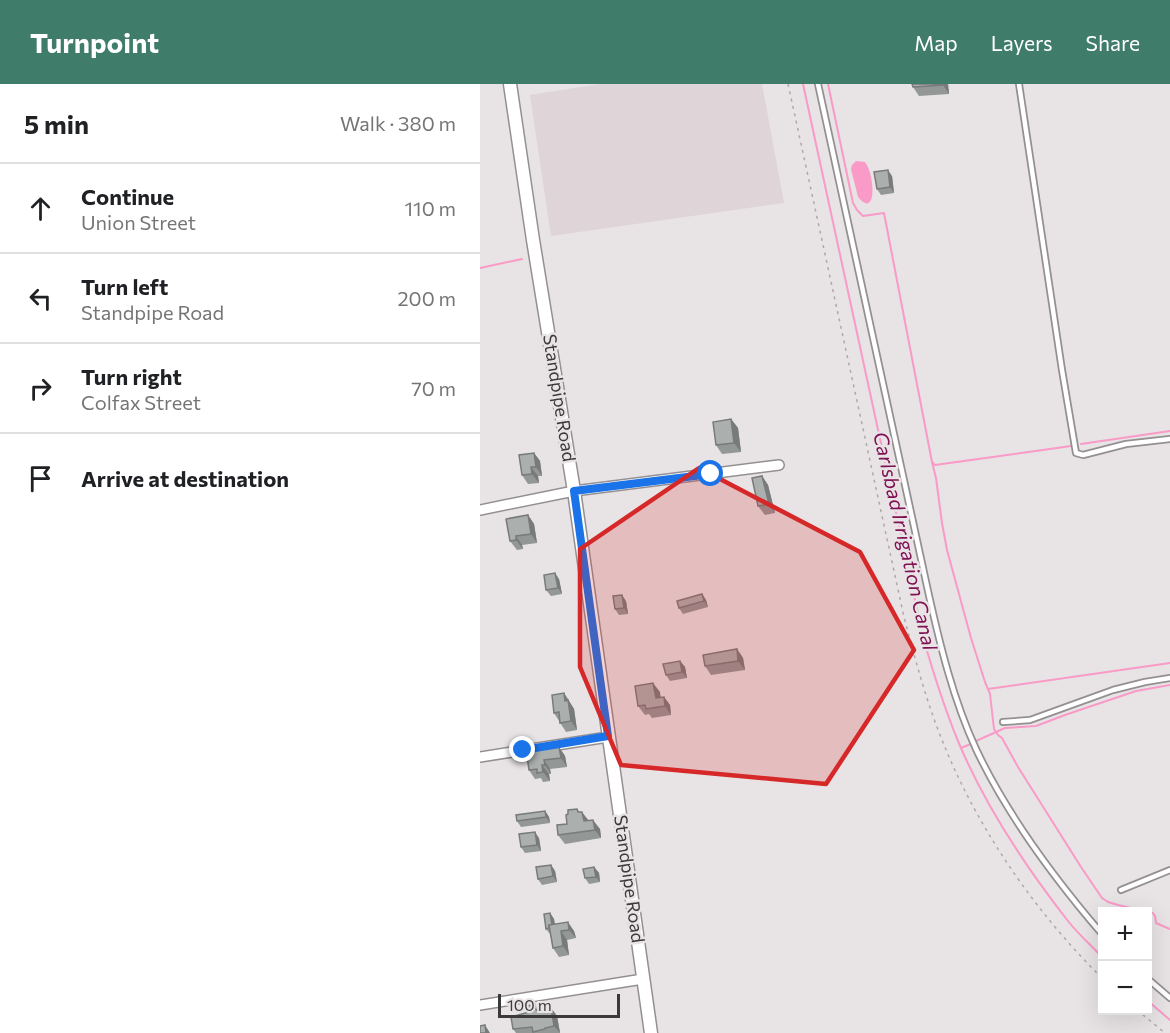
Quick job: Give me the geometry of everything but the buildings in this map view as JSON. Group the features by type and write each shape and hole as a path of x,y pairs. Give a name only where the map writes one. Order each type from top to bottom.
{"street":[{"name":"Standpipe Road","path":"510,84 574,491 651,1033"},
{"path":"480,510 574,491 779,465"},
{"path":"480,757 608,736"},
{"path":"480,1005 643,979"}],"lane":[{"path":"818,84 947,671 976,748 996,787 1050,871 1098,929"},
{"path":"1019,84 1076,453 1083,455 1126,444 1170,439"},
{"path":"1003,722 1030,720 1113,690 1170,678"},
{"path":"1121,890 1170,870"},
{"path":"1152,982 1170,998"}],"path":[{"path":"788,84 904,617 930,709 942,742 972,804 1009,866 1029,895 1098,974"},
{"path":"1142,1015 1165,1033"}],"highlighted area":[{"path":"699,468 860,552 914,650 826,784 621,765 580,667 580,549"}],"shaded area":[{"path":"600,84 762,84 784,203 551,236 530,95"},
{"path":"856,161 865,162 871,176 872,193 869,203 864,203 858,197 851,169"}],"waterway":[{"name":"Carlsbad Irrigation Canal","path":"803,84 923,637 943,702 969,765 1007,835 1036,879 1068,921 1098,953"},
{"path":"828,84 853,203 863,216 884,213 932,462 935,465 1071,446"},
{"path":"480,268 522,259"},
{"path":"1081,444 1170,431"},
{"path":"932,462 947,550 971,638 990,694 994,729 1002,738 1018,767 1102,898 1118,905 1153,913 1156,923 1170,929"},
{"path":"988,689 1170,663"},
{"path":"976,741 1005,728 1036,726 1136,691 1170,685"},
{"path":"961,748 971,744"},
{"name":"Carlsbad Irrigation Canal","path":"1152,1004 1170,1020"}],"route":[{"path":"523,750 608,736 574,491 711,474"}]}
